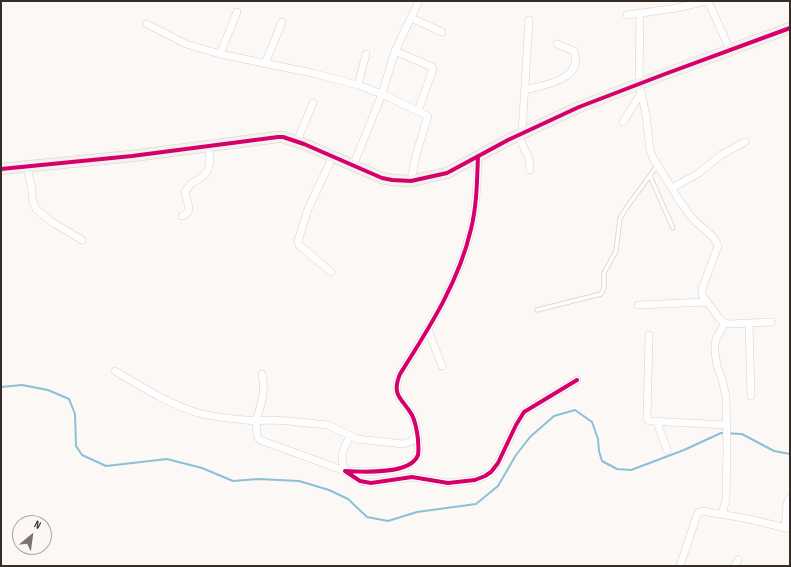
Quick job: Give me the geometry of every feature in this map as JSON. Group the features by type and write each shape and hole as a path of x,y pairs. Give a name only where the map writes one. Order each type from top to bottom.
{"street":[{"path":"353,166 382,94 395,51 419,1"},
{"path":"627,16 707,1 730,50"},
{"path":"220,54 237,12"},
{"path":"640,14 640,88 646,116 650,150 672,188 692,217 713,237 718,246 702,290 702,295 718,318 725,323 735,325 771,322"},
{"path":"411,18 442,32"},
{"path":"529,20 525,90 520,134 529,158 530,170"},
{"path":"265,64 282,22"},
{"path":"147,24 186,44 220,54 312,73 358,85 382,94 428,116 429,118 416,155 411,181"},
{"path":"1,169 283,137 297,141 382,178 411,181 447,173 520,134 579,107 640,88 730,50 790,28"},
{"path":"525,90 562,79 569,75 574,69 576,57 574,51 556,44"},
{"path":"395,51 432,67 433,69 418,111"},
{"path":"358,85 366,54"},
{"path":"623,122 640,88"},
{"path":"297,141 313,103"},
{"path":"672,188 699,173 721,155 746,142"},
{"path":"182,216 189,212 190,208 186,192 192,182 203,177 209,166 210,160 208,145"},
{"path":"331,272 299,245 298,241 308,209 332,156"},
{"path":"345,471 383,471 393,469 411,463 415,460 418,454 416,425 413,416 398,395 396,383 400,374 428,330 455,277 472,229 478,156"},
{"path":"27,166 32,190 32,199 36,209 52,222 82,240"},
{"path":"638,305 706,302"},
{"path":"722,514 726,499 726,397 717,366 715,352 717,337 725,323"},
{"path":"749,324 751,396"},
{"path":"428,330 442,366"},
{"path":"649,335 648,419 651,422 727,427"},
{"path":"115,371 162,398 196,412 219,417 256,421 288,421 328,426 365,441 403,444 412,441 417,434"},
{"path":"262,374 264,384 263,396 256,421 257,436 260,440 345,471 360,481 371,482 412,477 448,483 475,480 485,476 491,472 498,463 516,425 524,412 577,380"},
{"path":"657,422 667,450"},
{"path":"345,471 342,458 343,451 350,436"},
{"path":"680,566 699,512 702,511 749,518 788,529 787,503 790,497"}],"lane":[{"path":"537,310 601,294 604,288 604,273 616,251 620,218 626,207 658,165"},
{"path":"650,176 673,228"}],"waterway":[{"path":"1,387 22,385 48,390 69,399 75,414 76,446 82,455 106,466 167,459 202,468 233,481 258,479 299,481 329,490 348,499 367,517 388,521 417,512 476,504 498,486 516,455 530,437 554,416 575,410 592,422 598,439 602,461 617,469 631,470 684,450 721,433 742,434 774,451 790,454"}],"cycle path":[{"path":"1,169 132,156 283,137 304,144 382,178 411,181 447,173 508,140 579,107 790,28"},
{"path":"478,156 473,220 466,249 442,304 400,374 398,381 397,392 412,415 415,424 418,439 418,455 414,461 406,466 396,469 374,472 345,471 360,481 371,483 412,477 448,483 475,480 491,472 498,463 516,425 524,412 577,380"}]}
